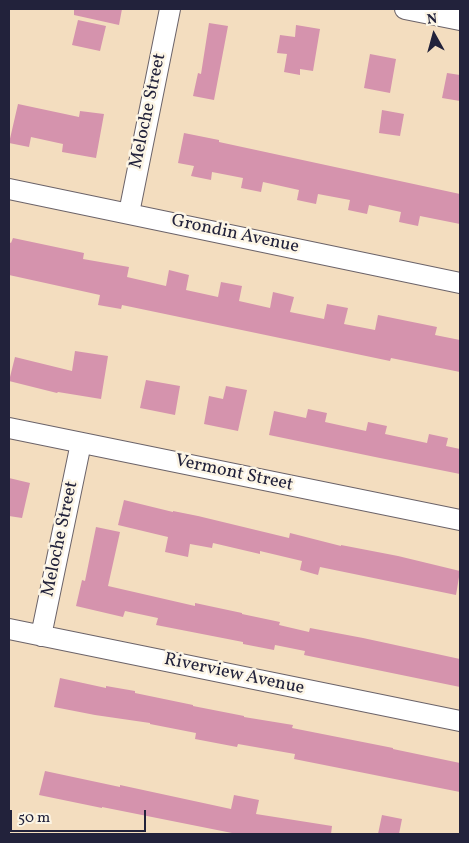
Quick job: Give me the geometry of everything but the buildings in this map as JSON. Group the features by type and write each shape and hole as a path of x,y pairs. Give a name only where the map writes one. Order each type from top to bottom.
{"street":[{"name":"Meloche Street","path":"128,213 170,9"},
{"path":"405,9 460,20"},
{"name":"Grondin Avenue","path":"9,189 460,283"},
{"name":"Vermont Street","path":"9,428 460,520"},
{"name":"Meloche Street","path":"40,636 81,442"},
{"name":"Riverview Avenue","path":"9,629 460,721"}]}
